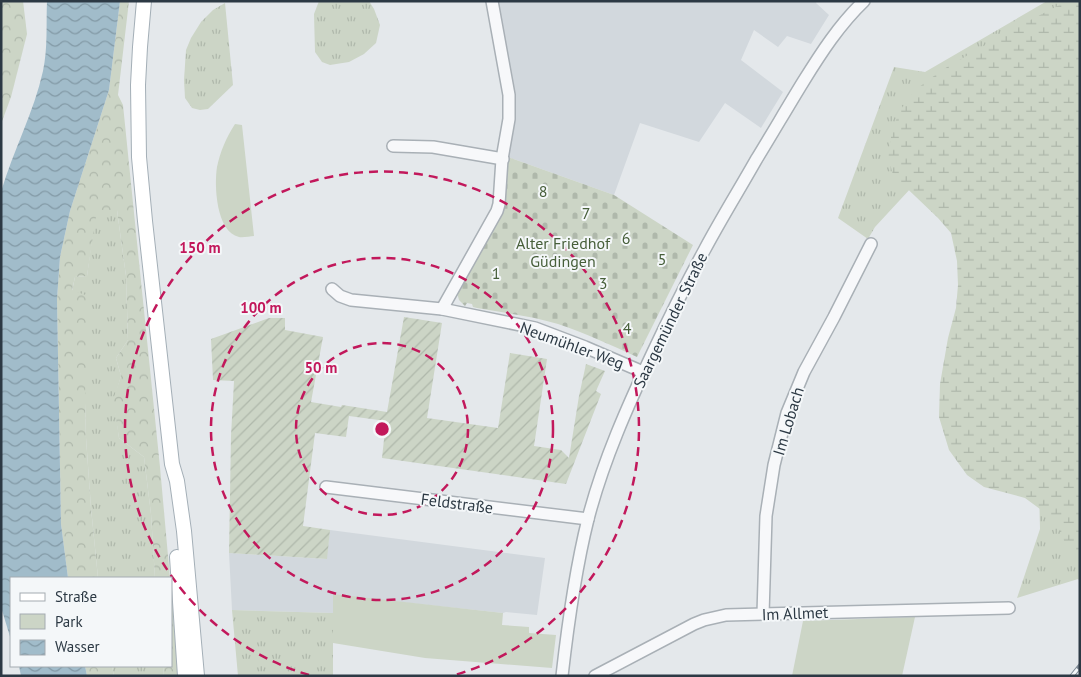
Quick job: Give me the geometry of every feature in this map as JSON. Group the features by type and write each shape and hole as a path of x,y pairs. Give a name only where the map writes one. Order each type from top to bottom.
{"main road":[{"path":"144,1 138,86 139,156 172,464 177,480 184,531 197,676"},
{"path":"172,464 170,482 174,511 185,676"}],"street":[{"path":"442,309 500,204 502,159 508,119 509,95 492,1"},
{"name":"Saargemünder Straße","path":"562,676 572,597 588,519 607,460 644,372 671,314 706,247 782,116 838,30 864,1"},
{"path":"394,146 433,147 502,159"},
{"name":"Im Lobach","path":"763,614 766,516 778,446 787,413 804,372 834,318 871,244"},
{"name":"Neumühler Weg","path":"332,289 340,296 351,300 442,309 535,328 644,372"},
{"name":"Feldstraße","path":"326,487 588,519"},
{"name":"Im Allmet","path":"595,676 674,633 704,620 726,615 1009,608"}],"shaded area":[{"path":"486,1 817,1 816,3 829,15 811,44 787,36 778,47 754,30 741,60 783,92 761,128 725,103 699,142 640,123 614,195 508,157 498,147 503,118 503,98"},
{"path":"330,530 545,558 537,615 333,595 333,613 232,610 229,553 326,559"}],"green space":[{"path":"1,1 23,1 27,34 11,97 1,124"},
{"path":"120,1 129,1 118,95 123,105 170,577 155,577 151,514 144,457 119,438 113,400 121,376 116,358 128,340 126,276 117,210 97,210 87,276 75,277 72,290 88,296 86,438 98,577 68,577 61,524 57,299 60,257 70,211 109,90"},
{"path":"319,1 369,1 380,25 376,43 364,54 349,62 330,65 322,62 315,52 314,14"},
{"path":"1047,1 1080,1 875,227 868,239 838,218 894,67 925,72"},
{"path":"1067,1 1080,1 1080,558 1067,548 1056,523 1040,509 1025,498 984,487 967,475 949,450 939,417 940,384 948,338 956,308 958,285 957,261 951,233 893,175 888,156 892,131 899,112 915,90 942,70"},
{"path":"225,3 233,85 208,109 192,108 185,98 186,50 201,22 213,10"},
{"path":"235,124 242,125 254,236 239,237 231,233 225,226 218,207 217,167 224,145"},
{"name":"Alter Friedhof Güdingen","path":"508,157 614,195 693,245 637,357 558,324 477,308 467,303 465,306 459,300 457,293 503,209"},
{"path":"96,210 117,210 126,276 128,340 116,358 121,376 114,400 119,438 144,457 151,514 155,577 98,577 91,508 85,403 72,291 75,277 87,276"},
{"path":"404,317 442,323 427,418 498,428 510,353 547,359 534,446 561,450 569,458 586,364 605,371 596,391 601,394 566,484 382,458 386,421 349,416 346,437 315,433 303,526 330,530 327,559 229,553 234,381 213,380 211,339 269,318 285,318 285,330 323,337 311,402 387,412"},
{"path":"1080,399 1080,581 1078,579 1017,598 1040,529 1037,410"},
{"path":"333,594 503,613 502,625 529,627 529,633 556,635 552,668 425,658 333,643"},
{"path":"172,601 178,676 164,676 163,667 172,667"},
{"path":"232,610 333,613 333,676 238,676"},
{"path":"915,617 902,676 792,676 803,621"},
{"path":"85,667 112,667 114,676 87,676"},
{"path":"112,667 163,667 164,676 114,676"}],"water":[{"path":"47,1 120,1 109,90 70,211 60,257 57,299 61,524 68,577 10,577 10,637 1,607 1,192 39,86 45,62"},
{"path":"19,667 85,667 87,676 21,676"}],"railway":[{"path":"1072,676 1080,666"}],"park label":[{"name":"8","path":"543,191"},
{"name":"7","path":"586,213"},
{"name":"6","path":"626,238"},
{"name":"5","path":"662,259"},
{"name":"1","path":"496,273"},
{"name":"3","path":"603,283"},
{"name":"4","path":"627,328"}]}
